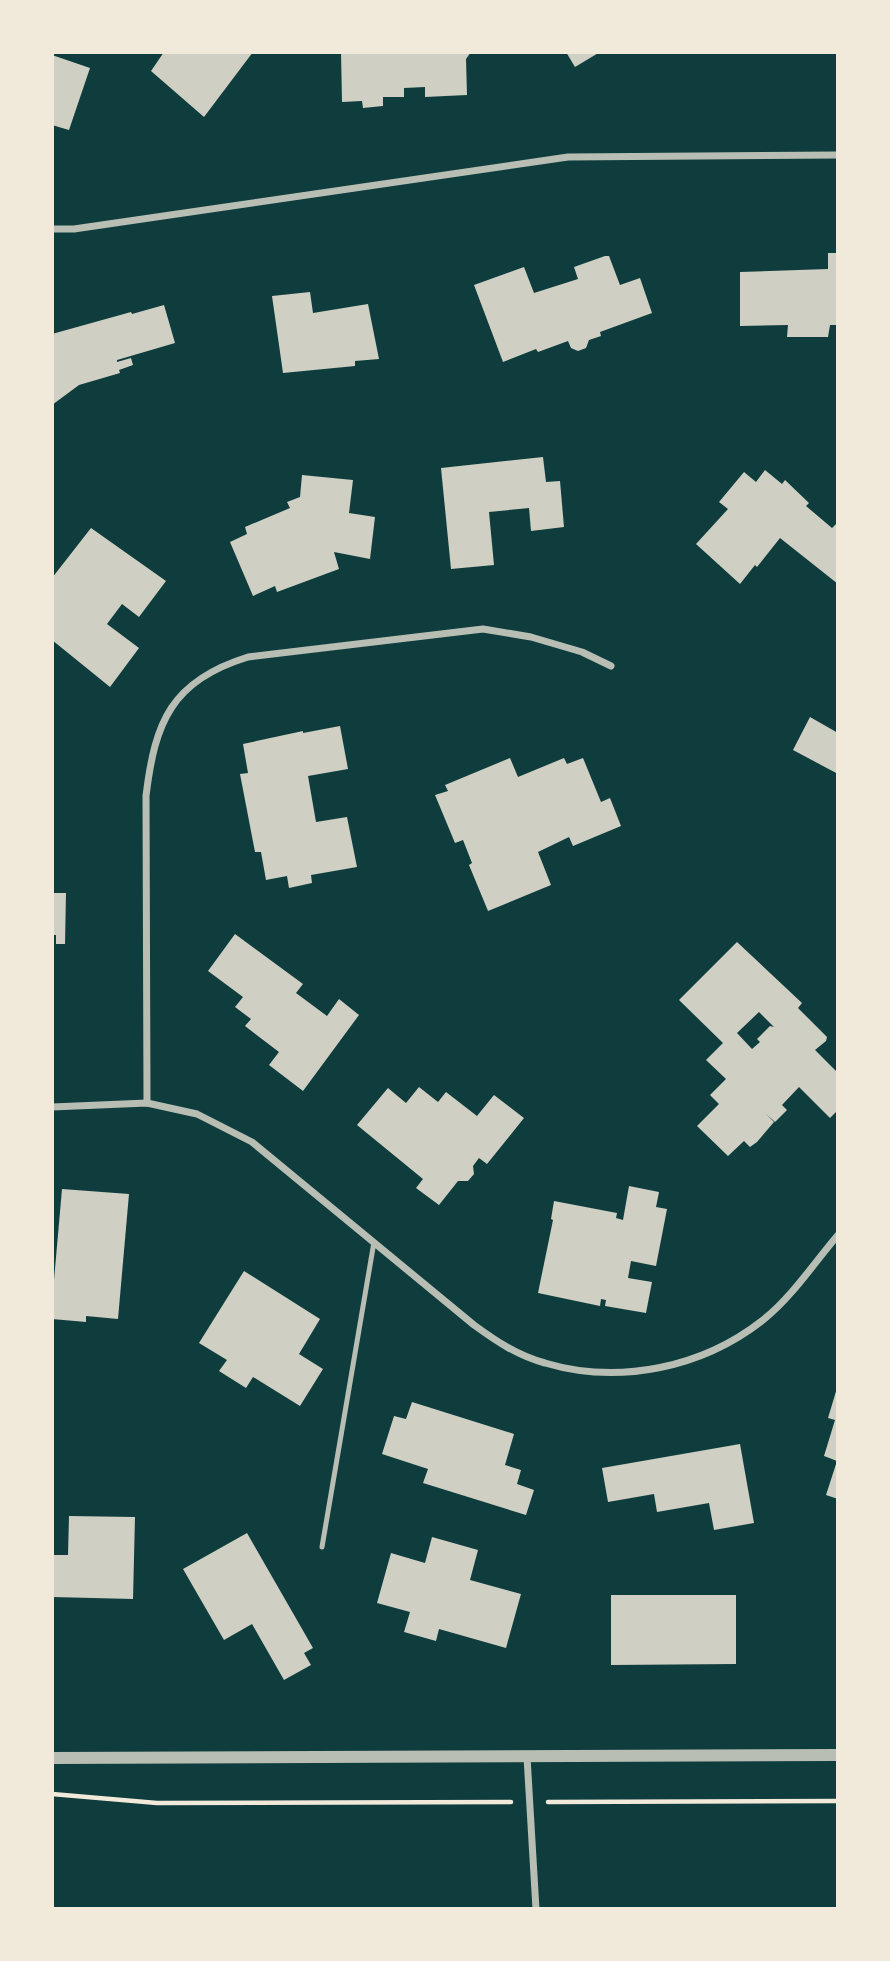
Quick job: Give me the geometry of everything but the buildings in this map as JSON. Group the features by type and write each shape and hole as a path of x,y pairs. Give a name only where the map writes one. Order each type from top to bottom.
{"street":[{"path":"52,229 74,229 449,172 568,157 838,155"},
{"path":"147,1103 146,796 150,758 158,731 171,707 190,687 219,667 248,657 483,629 531,637 582,652 611,666"},
{"path":"52,1107 147,1103 197,1114 252,1142 503,1346 543,1363 593,1374 621,1374 672,1365 698,1357 763,1320 787,1297 838,1235"},
{"path":"52,1758 838,1755"},
{"path":"527,1757 536,1909"}],"lane":[{"path":"323,1547 374,1242"}],"path":[{"path":"52,1794 157,1803 838,1801"}]}
